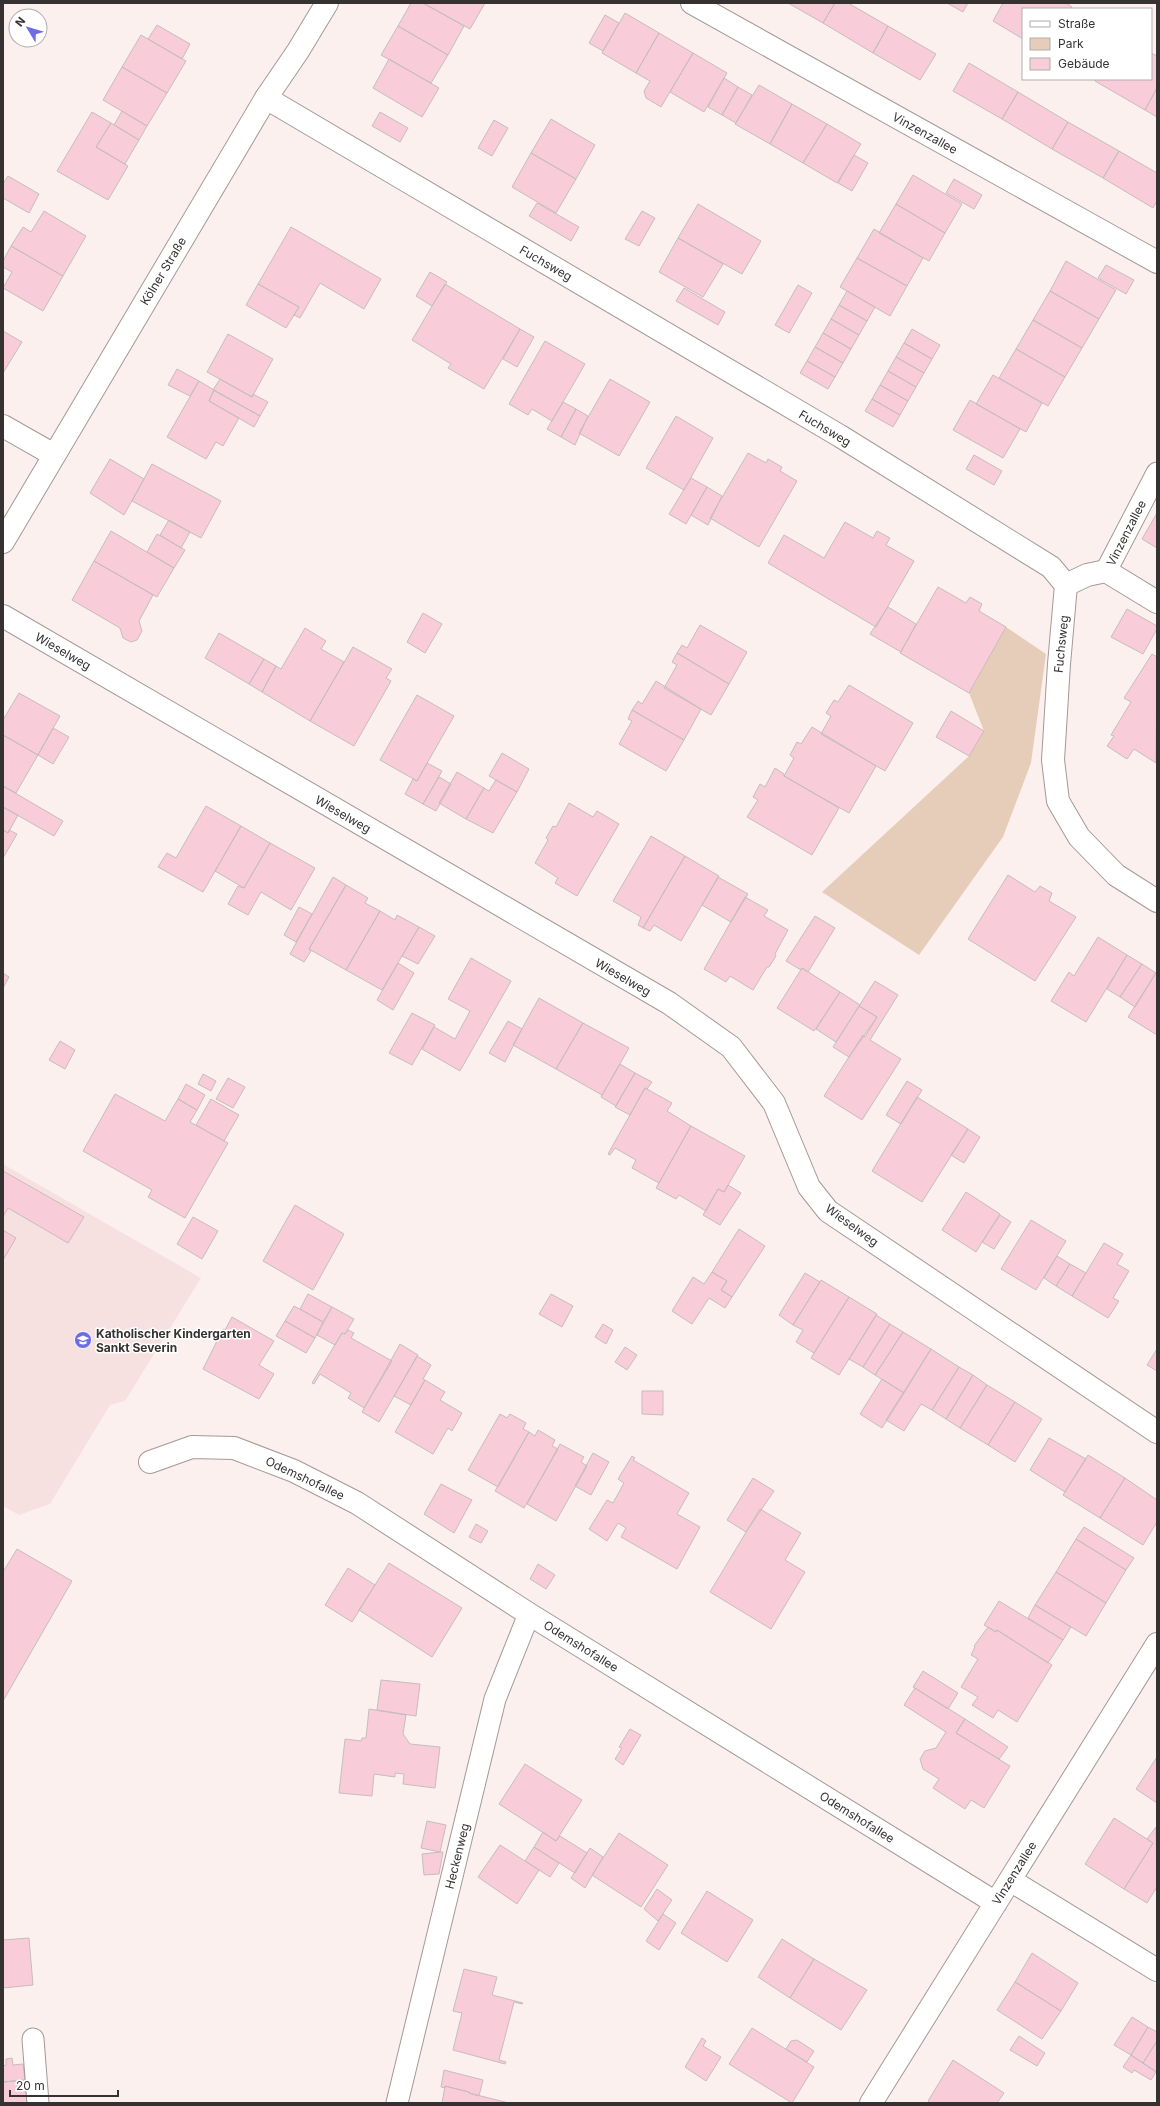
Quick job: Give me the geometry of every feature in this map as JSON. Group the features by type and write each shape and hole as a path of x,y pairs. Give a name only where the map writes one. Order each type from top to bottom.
{"street":[{"name":"Kölner Straße","path":"3,542 266,98 298,51 327,3"},
{"name":"Vinzenzallee","path":"692,3 1157,262"},
{"name":"Fuchsweg","path":"266,98 840,436 1051,567 1066,584 1053,760 1058,801 1078,837 1116,875 1157,901"},
{"path":"3,426 54,455"},
{"path":"1066,584 1087,575 1106,572 1157,602"},
{"name":"Wieselweg","path":"3,616 669,1003 731,1047 774,1103 809,1187 828,1210 1157,1432"},
{"name":"Odemshofallee","path":"150,1462 192,1447 234,1448 294,1471 357,1504 529,1614 996,1903"},
{"name":"Vinzenzallee","path":"871,2103 1157,1644"},
{"path":"1010,1880 1157,1970"}],"lane":[{"name":"Vinzenzallee","path":"1106,572 1157,473"},
{"name":"Heckenweg","path":"397,2103 495,1699 529,1614"},
{"path":"32,2039 38,2103"}],"shaded area":[{"name":"Katholischer Kindergarten Sankt Severin","path":"3,1164 201,1278 125,1401 110,1405 50,1504 19,1515 3,1506"}],"green space":[{"path":"1006,627 1046,654 1031,763 1003,837 919,955 822,892 969,756 984,731 969,693"}],"building":[{"path":"411,3 423,3 464,26 448,55 398,26"},
{"path":"423,3 485,3 470,29"},
{"path":"788,3 835,3 823,23"},
{"path":"835,3 848,3 888,26 873,53 823,23"},
{"path":"947,3 968,3 963,12"},
{"path":"1003,3 1066,3 1072,7 1022,8 1022,38 993,21"},
{"path":"625,13 659,33 636,73 602,53"},
{"path":"605,15 619,23 603,51 589,43"},
{"path":"157,25 190,44 182,59 148,39"},
{"path":"398,26 448,55 431,83 381,55"},
{"path":"888,26 936,54 920,80 873,53"},
{"path":"659,33 693,53 661,107 646,98 644,91 650,81 636,73"},
{"path":"141,35 186,61 167,93 122,67"},
{"path":"693,53 727,73 704,112 670,92"},
{"path":"1152,54 1157,56 1157,88 1145,110 1095,81 1152,80"},
{"path":"389,59 439,88 422,117 373,88"},
{"path":"969,63 1018,92 1002,119 953,91"},
{"path":"122,67 167,93 147,126 103,100"},
{"path":"724,78 738,87 722,115 708,107"},
{"path":"759,85 792,104 770,144 735,124"},
{"path":"738,87 752,95 736,123 722,115"},
{"path":"1157,88 1157,117 1145,110"},
{"path":"1018,92 1068,122 1052,149 1002,119"},
{"path":"792,104 827,124 803,163 770,144"},
{"path":"122,111 147,126 139,140 114,125"},
{"path":"92,112 111,123 96,147 128,166 108,200 57,171"},
{"path":"380,112 408,128 400,142 372,126"},
{"path":"551,119 595,145 576,179 531,153"},
{"path":"494,120 508,128 492,156 478,148"},
{"path":"1068,122 1119,151 1103,178 1052,149"},
{"path":"111,123 139,140 125,164 96,147"},
{"path":"827,124 861,144 837,183 803,163"},
{"path":"1119,151 1157,173 1157,201 1153,208 1103,178"},
{"path":"531,153 576,179 556,213 512,187"},
{"path":"854,155 868,163 852,191 838,183"},
{"path":"913,175 962,204 945,233 896,204"},
{"path":"8,176 39,194 29,213 3,198 3,184"},
{"path":"954,179 982,195 974,209 946,193"},
{"path":"537,203 579,227 571,241 529,216"},
{"path":"698,204 761,241 742,274 678,238"},
{"path":"896,204 945,233 929,261 879,233"},
{"path":"44,211 86,236 63,276 11,246 23,227 31,232"},
{"path":"642,211 655,218 639,246 625,239"},
{"path":"291,227 381,279 364,309 320,283 300,318 294,315 299,307 258,284"},
{"path":"874,229 923,258 907,286 857,258"},
{"path":"678,238 723,264 703,297 659,272"},
{"path":"11,246 63,276 43,311 3,288 12,272 3,267 3,261"},
{"path":"857,258 907,286 890,316 840,287"},
{"path":"1066,261 1116,290 1099,319 1050,291"},
{"path":"1106,265 1134,280 1126,294 1098,278"},
{"path":"430,272 447,282 432,306 416,296"},
{"path":"258,284 299,307 286,328 246,305"},
{"path":"445,284 520,329 484,389 448,368 451,364 412,340"},
{"path":"798,285 812,293 789,333 775,325"},
{"path":"684,288 725,312 718,325 676,301"},
{"path":"847,291 875,307 867,321 839,305"},
{"path":"1050,291 1099,319 1082,348 1033,320"},
{"path":"839,305 867,321 859,335 831,319"},
{"path":"831,319 859,335 851,349 823,333"},
{"path":"1033,320 1082,348 1065,377 1016,349"},
{"path":"520,329 534,337 517,367 503,359"},
{"path":"912,329 940,345 932,359 904,343"},
{"path":"3,331 22,342 3,373"},
{"path":"823,333 851,349 843,363 815,347"},
{"path":"228,334 273,359 252,397 207,372"},
{"path":"545,341 585,364 552,421 532,409 528,415 509,404"},
{"path":"904,343 932,359 924,373 896,357"},
{"path":"815,347 843,363 835,377 807,361"},
{"path":"1016,349 1065,377 1048,406 999,378"},
{"path":"896,357 924,373 916,387 888,371"},
{"path":"807,361 835,377 828,389 800,373"},
{"path":"177,369 199,381 190,396 168,385"},
{"path":"888,371 916,387 908,401 880,385"},
{"path":"993,375 1042,403 1026,432 976,404"},
{"path":"220,379 252,397 253,394 268,402 260,416 213,390"},
{"path":"610,379 650,402 619,456 579,433"},
{"path":"199,381 214,390 209,401 239,418 223,446 216,442 206,459 167,437"},
{"path":"880,385 908,401 900,415 872,399"},
{"path":"214,390 260,416 254,427 209,401"},
{"path":"872,399 900,415 893,427 865,411"},
{"path":"970,400 1020,429 1003,458 953,430"},
{"path":"563,402 576,409 561,437 547,429"},
{"path":"576,409 588,416 575,445 561,437"},
{"path":"676,416 713,438 684,490 646,468"},
{"path":"748,453 766,463 768,459 782,467 780,471 797,481 759,547 710,518"},
{"path":"974,455 1002,471 994,485 966,469"},
{"path":"110,459 144,479 124,515 90,493"},
{"path":"152,464 221,501 201,538 132,501"},
{"path":"691,478 707,487 686,524 669,514"},
{"path":"707,487 722,496 708,525 691,515"},
{"path":"1157,513 1157,548 1142,539"},
{"path":"169,520 190,532 181,548 160,535"},
{"path":"845,522 873,538 877,531 890,538 886,545 914,561 876,627 768,563 784,535 824,558"},
{"path":"111,531 174,568 157,597 94,561"},
{"path":"157,534 185,550 174,568 147,552"},
{"path":"94,561 153,595 139,621 142,631 137,640 131,642 123,638 120,628 72,600"},
{"path":"938,587 966,603 970,597 982,604 979,611 1006,627 969,693 900,653"},
{"path":"888,607 916,624 901,652 870,634"},
{"path":"1127,609 1157,626 1157,629 1143,654 1111,637"},
{"path":"423,613 442,624 425,653 407,642"},
{"path":"700,625 747,652 729,684 677,653 682,645 687,648"},
{"path":"305,628 326,641 321,649 344,662 310,721 262,692 276,666 281,669"},
{"path":"219,633 264,659 249,684 205,658"},
{"path":"353,647 392,669 386,678 391,681 354,746 310,721"},
{"path":"677,653 729,684 711,715 664,688 677,665 672,662"},
{"path":"1152,654 1157,657 1156,763 1134,749 1127,759 1107,746 1114,736 1111,735 1131,702 1124,698"},
{"path":"264,659 276,666 262,692 249,684"},
{"path":"656,681 701,709 684,740 632,710 638,701 642,704"},
{"path":"849,685 913,723 885,771 821,734 831,716 826,713 834,700 838,702"},
{"path":"19,693 60,716 38,755 3,735 3,720"},
{"path":"417,695 454,716 417,781 380,760"},
{"path":"632,710 684,740 666,771 619,744 632,721 628,719"},
{"path":"951,711 984,731 969,756 936,737"},
{"path":"812,727 876,766 849,813 784,776 794,758 790,755 797,742 801,744"},
{"path":"53,728 69,737 53,764 38,755"},
{"path":"3,735 38,755 16,793 3,786"},
{"path":"502,753 529,769 517,792 489,776"},
{"path":"427,763 442,771 423,804 405,794 413,779 417,781"},
{"path":"775,768 784,774 784,776 839,808 812,855 747,817 758,800 753,797 760,784 765,787"},
{"path":"457,772 484,788 466,819 439,803"},
{"path":"439,777 451,784 436,811 423,804"},
{"path":"496,780 517,792 493,833 466,819 484,788 489,791"},
{"path":"3,786 63,821 54,836 3,807"},
{"path":"569,803 593,817 597,811 619,824 577,896 555,883 558,878 535,863 548,840 546,838 553,826 556,827"},
{"path":"206,806 241,826 203,892 158,867 167,853 176,858"},
{"path":"3,807 18,815 8,833 3,830"},
{"path":"241,826 270,843 244,888 215,871"},
{"path":"3,830 8,833 9,830 17,834 3,858"},
{"path":"651,836 685,856 643,928 638,925 641,917 613,901"},
{"path":"270,843 315,868 291,910 261,892 248,915 228,904 238,886 244,888"},
{"path":"685,856 719,876 681,941 654,925 650,931 643,928"},
{"path":"1008,875 1035,892 1040,886 1052,893 1049,901 1076,917 1035,981 968,939"},
{"path":"333,877 346,885 309,949 311,951 304,962 290,954"},
{"path":"718,877 748,894 731,922 702,905"},
{"path":"346,885 368,898 365,903 380,911 346,970 309,949"},
{"path":"745,897 768,910 764,916 788,930 775,954 776,956 769,967 767,967 753,990 730,976 726,982 704,969"},
{"path":"299,907 312,914 296,942 284,935"},
{"path":"380,911 395,920 397,915 419,927 382,990 346,970"},
{"path":"815,916 835,928 808,972 802,968 801,970 786,961"},
{"path":"419,927 435,936 418,964 402,956"},
{"path":"1098,937 1127,955 1086,1022 1051,1001 1069,972 1074,976"},
{"path":"1127,955 1142,964 1120,997 1107,989"},
{"path":"471,958 511,981 460,1071 422,1049 434,1027 455,1039 470,1011 448,999"},
{"path":"398,963 414,973 393,1010 377,1000"},
{"path":"1142,964 1156,973 1135,1007 1120,997"},
{"path":"802,968 840,992 814,1031 777,1008"},
{"path":"1157,971 1157,1035 1128,1017"},
{"path":"3,973 9,977 3,988"},
{"path":"875,981 898,995 870,1040 901,1059 862,1120 824,1096 863,1035 865,1037 877,1017 859,1006"},
{"path":"840,992 860,1005 836,1042 816,1029"},
{"path":"539,998 583,1023 556,1069 513,1045"},
{"path":"859,1006 877,1017 849,1057 833,1047"},
{"path":"412,1013 435,1025 412,1065 389,1053"},
{"path":"508,1021 522,1029 505,1062 489,1053"},
{"path":"583,1023 629,1048 602,1095 556,1069"},
{"path":"60,1041 75,1050 65,1069 49,1060"},
{"path":"620,1064 635,1073 616,1106 601,1097"},
{"path":"635,1073 652,1082 647,1089 645,1088 630,1115 615,1107"},
{"path":"203,1074 216,1081 211,1091 198,1084"},
{"path":"228,1078 245,1087 233,1108 216,1099"},
{"path":"907,1081 922,1090 901,1124 886,1115"},
{"path":"186,1084 205,1095 197,1110 178,1099"},
{"path":"645,1088 672,1103 667,1111 691,1126 659,1183 632,1168 636,1160 615,1148 610,1155 608,1154"},
{"path":"115,1094 165,1121 178,1099 197,1110 190,1122 228,1143 185,1218 148,1197 152,1190 83,1151"},
{"path":"917,1097 968,1129 922,1202 872,1171"},
{"path":"211,1099 239,1115 224,1141 196,1125"},
{"path":"691,1126 745,1156 724,1192 718,1189 706,1211 679,1195 676,1199 656,1188"},
{"path":"968,1129 980,1137 964,1163 951,1155"},
{"path":"3,1171 84,1217 68,1243 8,1208 3,1217"},
{"path":"728,1185 741,1193 720,1225 703,1215 718,1189 724,1192"},
{"path":"966,1192 1000,1214 976,1252 942,1230"},
{"path":"295,1205 344,1234 313,1290 263,1261"},
{"path":"1000,1215 1011,1222 994,1249 982,1242"},
{"path":"193,1217 218,1231 202,1259 177,1244"},
{"path":"1031,1220 1066,1241 1036,1290 1001,1269"},
{"path":"739,1229 765,1246 732,1297 721,1290 727,1281 712,1272"},
{"path":"3,1230 16,1238 3,1260"},
{"path":"1104,1243 1123,1254 1117,1264 1129,1271 1113,1298 1119,1301 1108,1318 1072,1296"},
{"path":"1057,1256 1070,1264 1056,1286 1044,1278"},
{"path":"1070,1264 1086,1273 1072,1296 1056,1286"},
{"path":"712,1272 727,1281 721,1290 732,1297 725,1308 709,1298 692,1324 672,1311 693,1277 704,1284"},
{"path":"805,1273 820,1282 793,1325 779,1315"},
{"path":"821,1280 849,1297 814,1353 796,1342 803,1330 793,1325"},
{"path":"308,1294 332,1307 323,1322 300,1309"},
{"path":"551,1294 573,1306 562,1327 539,1314"},
{"path":"849,1297 877,1314 839,1375 811,1358"},
{"path":"294,1306 323,1322 315,1338 285,1321"},
{"path":"332,1307 354,1319 345,1334 342,1333 335,1345 317,1335"},
{"path":"876,1315 890,1324 863,1367 849,1359"},
{"path":"232,1317 274,1341 259,1365 274,1374 259,1399 203,1369 223,1329 225,1330"},
{"path":"285,1321 315,1338 306,1353 276,1336"},
{"path":"603,1324 613,1330 606,1344 595,1337"},
{"path":"890,1324 903,1332 875,1375 863,1367"},
{"path":"348,1330 354,1333 351,1338 392,1361 364,1408 348,1398 351,1393 320,1374 314,1384 312,1383 342,1333 345,1334"},
{"path":"903,1332 931,1349 904,1393 875,1375"},
{"path":"400,1344 418,1355 379,1422 362,1412"},
{"path":"625,1347 637,1355 627,1370 615,1362"},
{"path":"931,1349 959,1367 932,1410 921,1404 904,1431 886,1420"},
{"path":"1157,1349 1157,1371 1147,1365"},
{"path":"417,1356 431,1365 423,1379 425,1380 411,1405 394,1396"},
{"path":"959,1367 973,1375 946,1419 932,1410"},
{"path":"973,1375 987,1385 960,1428 946,1419"},
{"path":"882,1379 904,1393 882,1428 860,1414"},
{"path":"425,1380 445,1392 440,1400 462,1413 452,1431 448,1428 433,1454 395,1432"},
{"path":"987,1385 1015,1402 988,1445 960,1428"},
{"path":"642,1391 663,1391 663,1415 642,1414"},
{"path":"1015,1402 1042,1419 1015,1462 988,1445"},
{"path":"500,1414 507,1418 510,1414 526,1423 523,1429 529,1432 498,1487 468,1470"},
{"path":"538,1430 555,1440 552,1446 558,1449 524,1508 495,1491 529,1432 535,1436"},
{"path":"1049,1438 1086,1459 1065,1492 1030,1470"},
{"path":"560,1444 584,1457 581,1462 587,1466 556,1521 527,1504"},
{"path":"593,1453 609,1462 591,1495 575,1486"},
{"path":"1088,1455 1125,1478 1100,1518 1063,1495"},
{"path":"632,1456 635,1458 633,1460 689,1493 677,1514 700,1527 677,1569 621,1537 626,1528 618,1523 607,1541 589,1529 607,1500 613,1503 624,1483 618,1479"},
{"path":"753,1478 774,1491 746,1532 727,1520"},
{"path":"1125,1478 1157,1500 1157,1522 1143,1545 1100,1518"},
{"path":"441,1484 472,1500 454,1533 424,1514"},
{"path":"760,1509 801,1533 785,1560 805,1572 771,1629 710,1592"},
{"path":"476,1524 488,1531 481,1543 469,1537"},
{"path":"1084,1527 1134,1558 1126,1570 1076,1539"},
{"path":"1076,1539 1126,1570 1106,1603 1056,1572"},
{"path":"17,1549 72,1581 3,1701 3,1572"},
{"path":"389,1563 462,1608 432,1657 359,1610"},
{"path":"538,1564 555,1575 546,1589 530,1579"},
{"path":"348,1568 375,1585 352,1622 325,1605"},
{"path":"1056,1572 1106,1603 1086,1636 1035,1605"},
{"path":"999,1601 1063,1640 1048,1663 997,1630 996,1632 984,1625"},
{"path":"1035,1605 1071,1627 1063,1640 1028,1618"},
{"path":"988,1627 996,1632 997,1630 1052,1665 1017,1722 998,1710 993,1718 972,1705 978,1697 961,1687 978,1659 971,1655 975,1647 974,1646"},
{"path":"923,1671 958,1693 948,1709 913,1687"},
{"path":"381,1680 420,1684 416,1716 377,1710"},
{"path":"915,1688 965,1719 956,1733 1010,1766 984,1808 971,1800 965,1809 933,1788 939,1779 923,1769 920,1759 925,1751 936,1748 946,1732 904,1705"},
{"path":"369,1709 406,1715 403,1734 410,1744 440,1747 435,1788 403,1784 404,1774 395,1773 395,1777 374,1774 372,1796 339,1793 345,1739 361,1741 362,1738 366,1738"},
{"path":"965,1719 1008,1747 999,1759 956,1733"},
{"path":"630,1729 641,1735 623,1765 615,1759 622,1748 619,1747"},
{"path":"1157,1757 1157,1803 1136,1789"},
{"path":"525,1764 582,1800 556,1841 499,1804"},
{"path":"1114,1818 1153,1843 1124,1889 1085,1864"},
{"path":"427,1821 446,1825 440,1852 421,1848"},
{"path":"1156,1827 1157,1887 1147,1903 1124,1889 1153,1843 1147,1839"},
{"path":"543,1832 556,1841 560,1836 587,1853 575,1873 534,1847"},
{"path":"619,1833 668,1865 641,1907 592,1875"},
{"path":"500,1845 539,1870 517,1904 478,1877"},
{"path":"534,1847 559,1863 550,1877 525,1861"},
{"path":"590,1848 603,1857 585,1888 571,1878"},
{"path":"443,1852 439,1874 424,1875 422,1854"},
{"path":"657,1889 672,1900 658,1921 644,1909"},
{"path":"707,1891 753,1920 727,1962 681,1933"},
{"path":"663,1914 676,1923 659,1950 646,1941"},
{"path":"29,1938 33,1985 3,1988 3,1940"},
{"path":"782,1939 814,1959 790,1998 758,1977"},
{"path":"1032,1953 1078,1983 1061,2011 1015,1982"},
{"path":"814,1959 867,1990 841,2030 790,1998"},
{"path":"464,1969 497,1977 492,1995 523,2003 514,2002 499,2060 506,2062 505,2064 453,2050 462,2013 453,2011"},
{"path":"1015,1982 1061,2011 1042,2039 997,2010"},
{"path":"1132,2017 1148,2027 1131,2055 1114,2045"},
{"path":"1148,2027 1157,2032 1157,2041 1143,2063 1131,2055"},
{"path":"752,2028 814,2067 792,2103 729,2064"},
{"path":"1019,2036 1045,2053 1037,2066 1010,2050"},
{"path":"702,2038 706,2041 703,2046 721,2057 706,2081 685,2067"},
{"path":"797,2040 814,2051 807,2062 786,2049 791,2041"},
{"path":"1157,2041 1157,2072 1143,2063"},
{"path":"1131,2055 1156,2072 1151,2080 1134,2070 1132,2073 1123,2067"},
{"path":"12,2058 13,2065 23,2064 25,2080 3,2082 3,2066 6,2065 6,2059"},
{"path":"953,2060 1004,2093 997,2103 931,2103 928,2101"},
{"path":"444,2070 483,2080 479,2096 445,2086 445,2088 441,2087"},
{"path":"25,2080 27,2103 3,2103 3,2082"},
{"path":"445,2086 469,2093 509,2103 442,2103"}],"place":[{"name":"Katholischer Kindergarten Sankt Severin","path":"83,1340"}]}
